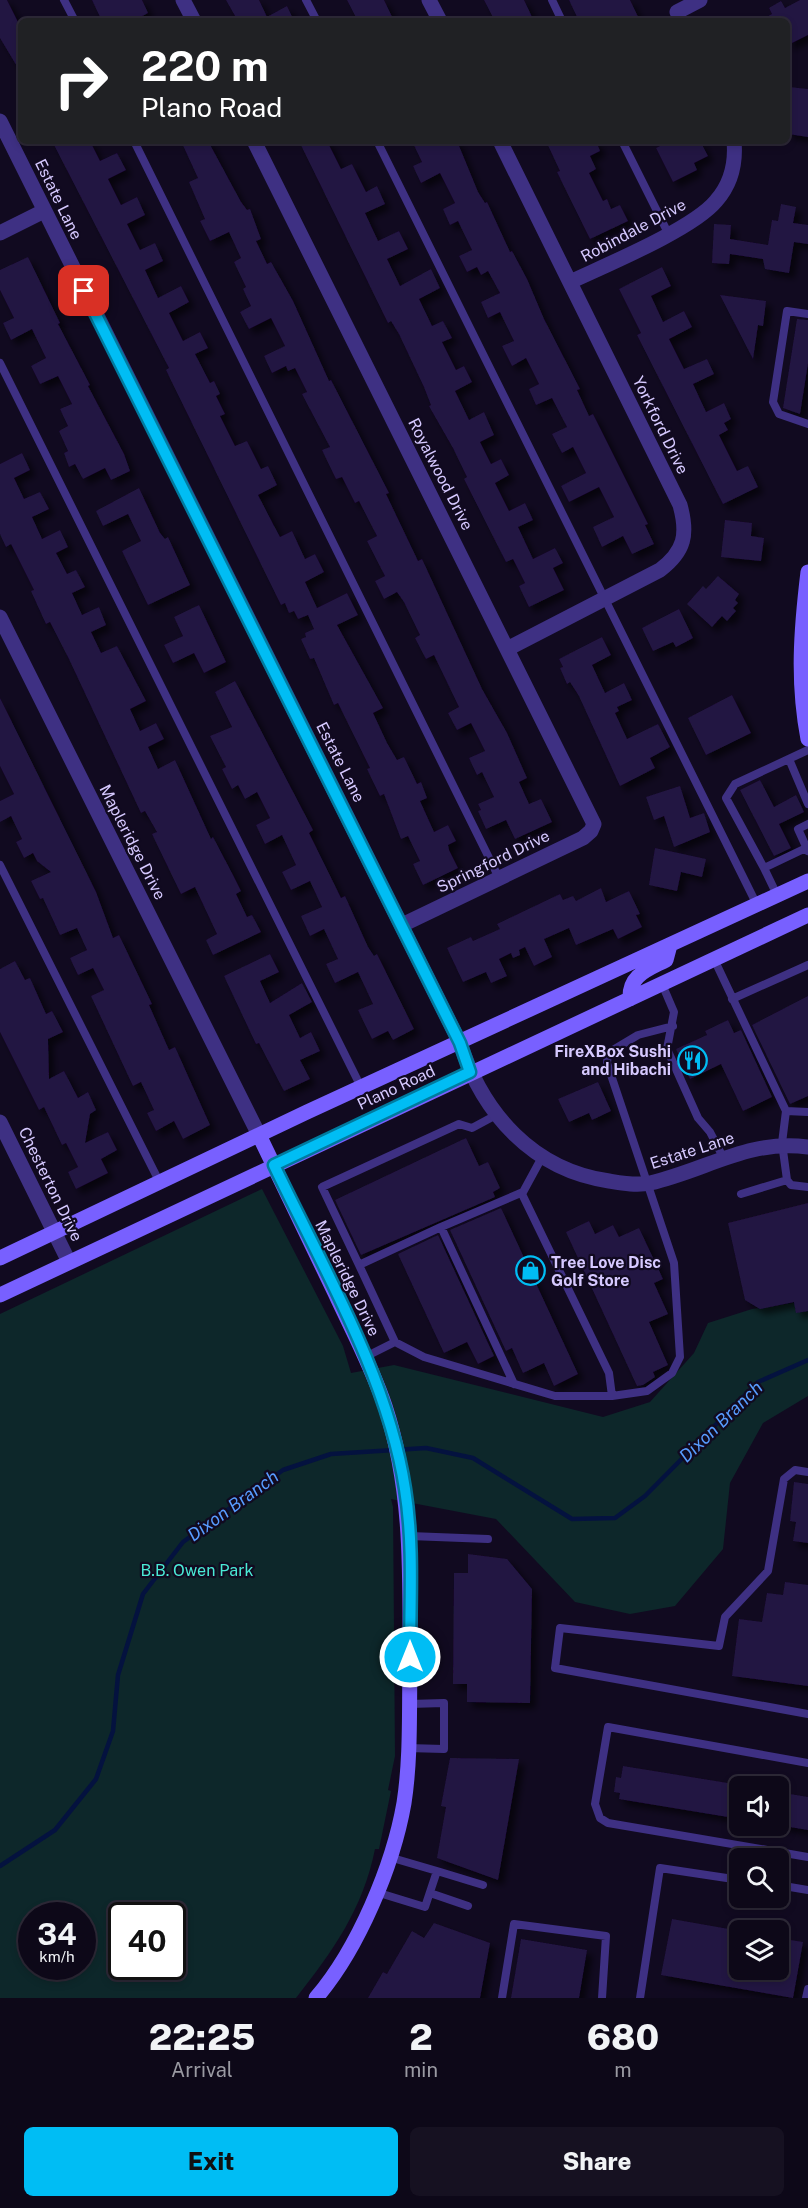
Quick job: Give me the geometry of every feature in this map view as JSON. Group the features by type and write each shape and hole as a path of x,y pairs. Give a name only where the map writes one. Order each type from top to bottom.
{"main road":[{"path":"808,572 799,659 800,692 808,739"},
{"name":"Plano Road","path":"0,1258 159,1181 808,880"},
{"name":"Plano Road","path":"0,1295 808,915"},
{"path":"630,999 630,986 637,976 666,960 670,945"},
{"name":"Mapleridge Drive","path":"259,1135 365,1357 385,1407 405,1488 410,1536 409,1704 404,1802 389,1857 364,1922 328,1984 316,1998"}],"street":[{"path":"183,0 192,18"},
{"path":"429,0 438,18"},
{"path":"676,11 700,0"},
{"name":"Estate Lane","path":"0,121 402,925 460,1043 470,1072 516,1137 541,1159 591,1178 646,1184 689,1173 753,1148 782,1143 808,1147"},
{"name":"Royalwood Drive","path":"256,144 509,648 594,824"},
{"name":"Yorkford Drive","path":"501,144 680,505 686,527 682,543 672,562 509,648"},
{"name":"Robindale Drive","path":"570,282 668,234 715,203 732,173 734,144"},
{"path":"0,233 44,211"},
{"name":"Mapleridge Drive","path":"0,617 259,1135"},
{"name":"Springford Drive","path":"402,925 583,838 591,831 594,824"},
{"name":"Chesterton Drive","path":"0,1122 69,1262"}],"lane":[{"path":"64,0 73,18"},
{"path":"306,0 315,18"},
{"path":"552,0 561,18"},
{"path":"135,144 499,878"},
{"path":"378,144 757,905"},
{"path":"623,144 668,234"},
{"path":"808,314 787,311 773,402 779,414 808,424"},
{"path":"0,363 361,1087"},
{"path":"777,895 726,798 735,784 808,750"},
{"path":"789,759 808,804"},
{"path":"764,868 807,849 798,829 808,824"},
{"path":"0,865 159,1181"},
{"path":"714,959 786,1111 782,1143 787,1180 791,1185 808,1187"},
{"path":"732,999 808,965"},
{"path":"662,984 674,1012 667,1049 698,1118 710,1132 724,1159"},
{"path":"498,1114 472,1128 459,1124 322,1187 395,1342 424,1357 555,1396 612,1396 647,1391 672,1373 680,1357 674,1263 607,1063 608,1053 638,1035 672,1026"},
{"path":"786,1111 808,1112"},
{"path":"359,1265 523,1192 541,1159"},
{"path":"741,1194 787,1180"},
{"path":"523,1192 609,1373 612,1396"},
{"path":"441,1227 514,1384"},
{"path":"365,1357 395,1342"},
{"path":"808,1472 795,1470 784,1479 768,1571 725,1617 719,1646 560,1628 555,1668 808,1714"},
{"path":"410,1536 488,1539"},
{"path":"408,1748 444,1749 444,1704 409,1704"},
{"path":"808,1763 608,1727 595,1804 600,1818 608,1823 808,1857"},
{"path":"389,1857 483,1885"},
{"path":"640,1998 660,1868 729,1878"},
{"path":"376,1892 424,1907 437,1871"},
{"path":"789,1887 808,1890"},
{"path":"430,1893 468,1906"},
{"path":"502,1998 514,1924 606,1936 602,1998"},
{"path":"806,1998 808,1989"}],"green space":[{"name":"B.B. Owen Park","path":"262,1189 343,1346 351,1373 394,1365 603,1417 650,1402 694,1353 708,1323 752,1309 808,1301 808,1396 763,1423 730,1483 723,1549 675,1606 630,1614 575,1602 496,1519 391,1499 393,1507 395,1756 388,1790 391,1791 379,1849 375,1849 363,1891 334,1946 296,1998 0,1998 0,1314"}],"building":[{"path":"0,0 7,0 18,22 18,68 0,38"},
{"path":"92,0 142,0 148,13 139,18 101,18"},
{"path":"226,0 259,0 267,17 287,6 293,18 236,18"},
{"path":"347,0 384,0 393,18 356,18"},
{"path":"484,0 524,0 532,17 530,18 493,18"},
{"path":"569,0 630,0 639,18 578,18"},
{"path":"800,0 808,0 808,35 790,44 790,18 765,18 772,14 769,8 781,1 785,8"},
{"path":"790,87 808,89 808,137 790,134"},
{"path":"54,144 92,144 100,161 117,153 126,170 108,179 121,205 137,197 145,215 127,224 140,250 155,243 163,261 145,270 158,298 181,286 189,302 169,313 183,341 200,332 208,348 195,354 210,383 214,381 220,394 216,396 225,414 220,416 235,446 247,441 261,469 268,466 277,485 258,495 280,537 292,531 305,559 315,554 324,572 305,582 317,608 347,593 358,615 337,625 383,708 373,713 387,743 397,760 404,757 417,784 421,782 427,798 420,801 434,832 448,825 456,841 448,845 458,868 423,885 413,864 420,861 408,836 401,839 384,794 380,796 367,769 370,768 338,703 334,705 314,658 310,659 301,639 306,637 305,633 314,629 308,615 298,619 294,611 289,613 285,603 281,605 166,370 169,368"},
{"path":"182,144 210,144 241,202 247,210 250,209 261,239 256,241 267,264 271,262 293,301 329,381 331,380 389,493 386,494 418,561 422,559 482,689 507,733 527,778 519,782 529,804 541,799 552,822 515,839 506,820 486,829 478,811 481,810 478,804 494,797 482,772 477,775 469,758 485,751 471,723 457,730 448,713 459,707 434,655 426,659 415,638 420,635 404,602 397,592 384,599 375,581 385,576 367,541 377,536 359,501 355,503 342,477 336,479 322,450 330,447 302,394 307,392 295,368 288,371 286,366 272,373 264,356 285,346 271,318 249,329 240,312 251,306 243,289 246,287 234,262 241,258 229,232 210,241 200,221 205,219 189,182 198,178"},
{"path":"300,144 328,144 341,169 352,164 366,192 377,186 385,204 365,213 378,241 399,231 408,249 387,259 400,286 431,269 440,288 419,299 432,326 443,321 452,338 442,342 456,370 464,366 472,382 455,391 469,420 484,412 494,435 480,442 491,464 501,459 509,475 495,483 509,511 525,503 533,520 518,527 533,559 555,548 563,563 553,568 564,590 529,607 519,586 525,583 513,559 506,562 464,479 467,477 453,448 429,406 431,405 424,387 399,334 391,321 388,323"},
{"path":"413,144 458,144 478,192 485,203 487,202 510,252 512,251 527,279 544,319 580,389 577,390 589,416 593,414 648,524 645,525 654,544 632,554 623,536 602,547 593,527 614,517 599,487 569,502 561,486 586,473 573,447 562,453 552,434 567,427 552,398 536,405 529,389 539,384 526,358 512,366 502,346 514,341 500,312 488,318 481,302 500,293 488,271 481,275 477,267 467,272 459,256 472,250 458,221 450,225 443,209 455,203 440,173 421,183 413,166 422,162"},
{"path":"547,144 597,144 600,151 590,156 596,169 589,173 603,201 607,199 611,209 620,205 628,221 590,239 557,172 560,171"},
{"path":"664,144 684,144 685,146 702,144 708,156 694,163 697,170 673,182 656,148"},
{"path":"781,204 796,207 793,223 808,225 808,244 794,242 789,273 765,269 763,259 730,254 729,264 712,263 714,224 731,225 730,239 768,245 772,220 778,221"},
{"path":"28,257 60,323 58,324 90,385 88,386 124,454 130,471 111,480 105,468 83,479 75,464 69,467 64,453 68,451 59,431 68,426 60,409 72,404 58,376 40,384 31,366 46,358 32,329 11,340 3,323 14,318 0,290 0,270"},
{"path":"662,267 671,286 651,296 663,322 684,311 692,327 669,339 684,369 707,359 714,374 693,384 706,412 724,403 731,419 724,423 728,430 719,435 737,471 748,466 758,487 723,504 637,335 641,333 619,289"},
{"path":"720,295 766,301 763,326 758,325 753,359"},
{"path":"797,319 808,320 808,363 800,414 783,408"},
{"path":"22,453 30,470 14,478 24,499 40,492 49,509 32,517 42,539 60,530 68,547 56,553 67,574 76,570 85,587 72,593 82,615 99,607 106,625 91,632 101,653 117,646 146,701 130,709 140,731 156,723 164,739 148,747 158,769 175,760 211,839 213,837 241,891 236,894 247,917 252,915 261,932 213,955 206,940 217,934 195,887 181,894 152,834 157,832 145,811 141,813 69,659 50,622 46,624 31,591 34,590 11,544 6,547 0,534 0,464"},
{"path":"139,488 160,533 165,539 168,537 190,585 148,605 122,551 141,541 128,514 103,526 96,511"},
{"path":"725,520 752,523 751,536 764,538 761,561 721,557"},
{"path":"718,576 739,594 735,600 738,603 733,608 736,611 727,621 722,616 712,627 687,604 703,586 706,589"},
{"path":"199,605 226,662 204,673 194,653 173,663 164,645 183,636 174,617"},
{"path":"679,609 693,638 676,647 673,642 653,651 642,628"},
{"path":"602,637 611,655 592,665 605,693 624,683 632,700 617,707 619,711 615,713 627,739 658,724 670,747 650,758 655,768 620,786 579,696 570,682 567,684 560,668 563,667 559,659"},
{"path":"235,681 313,830 309,833 341,898 345,896 368,947 374,956 377,954 414,1029 393,1040 388,1031 372,1039 358,1010 373,1004 358,972 335,983 326,964 338,959 324,929 310,936 301,916 322,907 310,881 291,890 282,872 296,865 282,835 265,844 256,825 270,818 257,792 245,799 238,785 232,789 222,769 226,767 210,736 232,727 215,692"},
{"path":"732,695 751,733 706,755 688,718"},
{"path":"0,698 96,892 113,938 119,935 152,1004 149,1005 169,1050 175,1047 210,1125 183,1139 174,1121 156,1131 147,1113 154,1110 141,1082 133,1086 91,996 104,990 93,968 78,975 70,958 87,950 77,928 60,935 43,898 40,899 31,881 51,872 37,861 33,853 24,858 16,842 22,839 11,816 0,822 0,801 14,794 0,766"},
{"path":"760,780 774,807 796,795 804,812 779,824 791,848 774,856 740,790"},
{"path":"680,786 690,818 704,813 710,832 674,847 664,816 654,820 646,797"},
{"path":"655,848 706,859 702,877 681,872 677,891 649,885"},
{"path":"601,888 606,902 629,891 640,914 636,915 642,927 618,939 613,929 576,945 569,928 544,939 552,957 534,966 525,947 519,950 520,955 513,958 511,953 499,959 507,976 491,983 486,972 463,982 447,948 471,937 473,941 500,929 497,924 560,894 563,900 573,896 576,901"},
{"path":"270,954 279,972 260,981 270,1003 302,983 312,1002 289,1015 300,1038 311,1032 320,1051 300,1060 310,1079 284,1091 259,1043 256,1044 224,976"},
{"path":"15,961 25,980 30,978 46,1014 52,1011 63,1032 48,1039 49,1079 64,1071 78,1098 88,1092 96,1110 90,1114 85,1143 108,1132 117,1150 101,1159 108,1173 76,1189 68,1172 78,1167 66,1143 62,1145 44,1107 39,1110 0,1032 0,969"},
{"path":"808,996 808,1096 790,1104 752,1025"},
{"path":"728,1020 734,1033 741,1030 772,1097 743,1111 721,1064 690,1079 676,1049 707,1035 705,1031"},
{"path":"598,1082 611,1111 592,1120 589,1113 569,1122 558,1099"},
{"path":"466,1138 479,1166 488,1162 500,1188 493,1192 495,1197 361,1255 335,1200"},
{"path":"808,1203 808,1311 796,1313 794,1302 760,1309 745,1300 728,1223"},
{"path":"501,1208 578,1374 554,1386 544,1363 523,1373 512,1348 506,1351 450,1230"},
{"path":"589,1221 595,1234 613,1225 619,1237 639,1228 663,1279 654,1283 668,1314 649,1322 668,1365 653,1372 655,1377 643,1385 637,1386 566,1232"},
{"path":"438,1235 494,1356 478,1364 467,1342 444,1353 398,1254"},
{"path":"794,1482 808,1484 808,1543 793,1541 796,1522 790,1521"},
{"path":"468,1554 507,1559 532,1589 530,1703 467,1702 467,1684 453,1684 454,1573 468,1573"},
{"path":"785,1582 808,1585 808,1686 732,1676 739,1619 762,1622 767,1593 783,1595"},
{"path":"450,1758 519,1759 498,1880 437,1858 446,1807 441,1806"},
{"path":"623,1766 729,1783 729,1817 619,1799 620,1793 614,1792 616,1777 621,1778"},
{"path":"789,1794 808,1797 808,1830 789,1827"},
{"path":"672,1919 729,1929 729,1980 789,1980 789,1940 803,1942 793,1998 661,1975"},
{"path":"434,1923 490,1943 480,1998 368,1998 383,1972 387,1974 412,1931 424,1938"},
{"path":"521,1939 587,1950 579,1998 511,1998"}],"waterway":[{"name":"Dixon Branch","path":"0,1866 55,1830 96,1779 113,1731 118,1675 143,1594 183,1542 283,1470 331,1454 426,1448 473,1458 572,1519 615,1518 645,1496 758,1382 808,1360"}],"place":[{"name":"FireXBox Sushi and Hibachi","path":"692,1060"},
{"name":"Tree Love Disc Golf Store","path":"530,1271"}],"route":[{"path":"84,291 338,796 460,1043 470,1072 274,1165 376,1382 394,1438 405,1488 410,1536 410,1657"}]}
